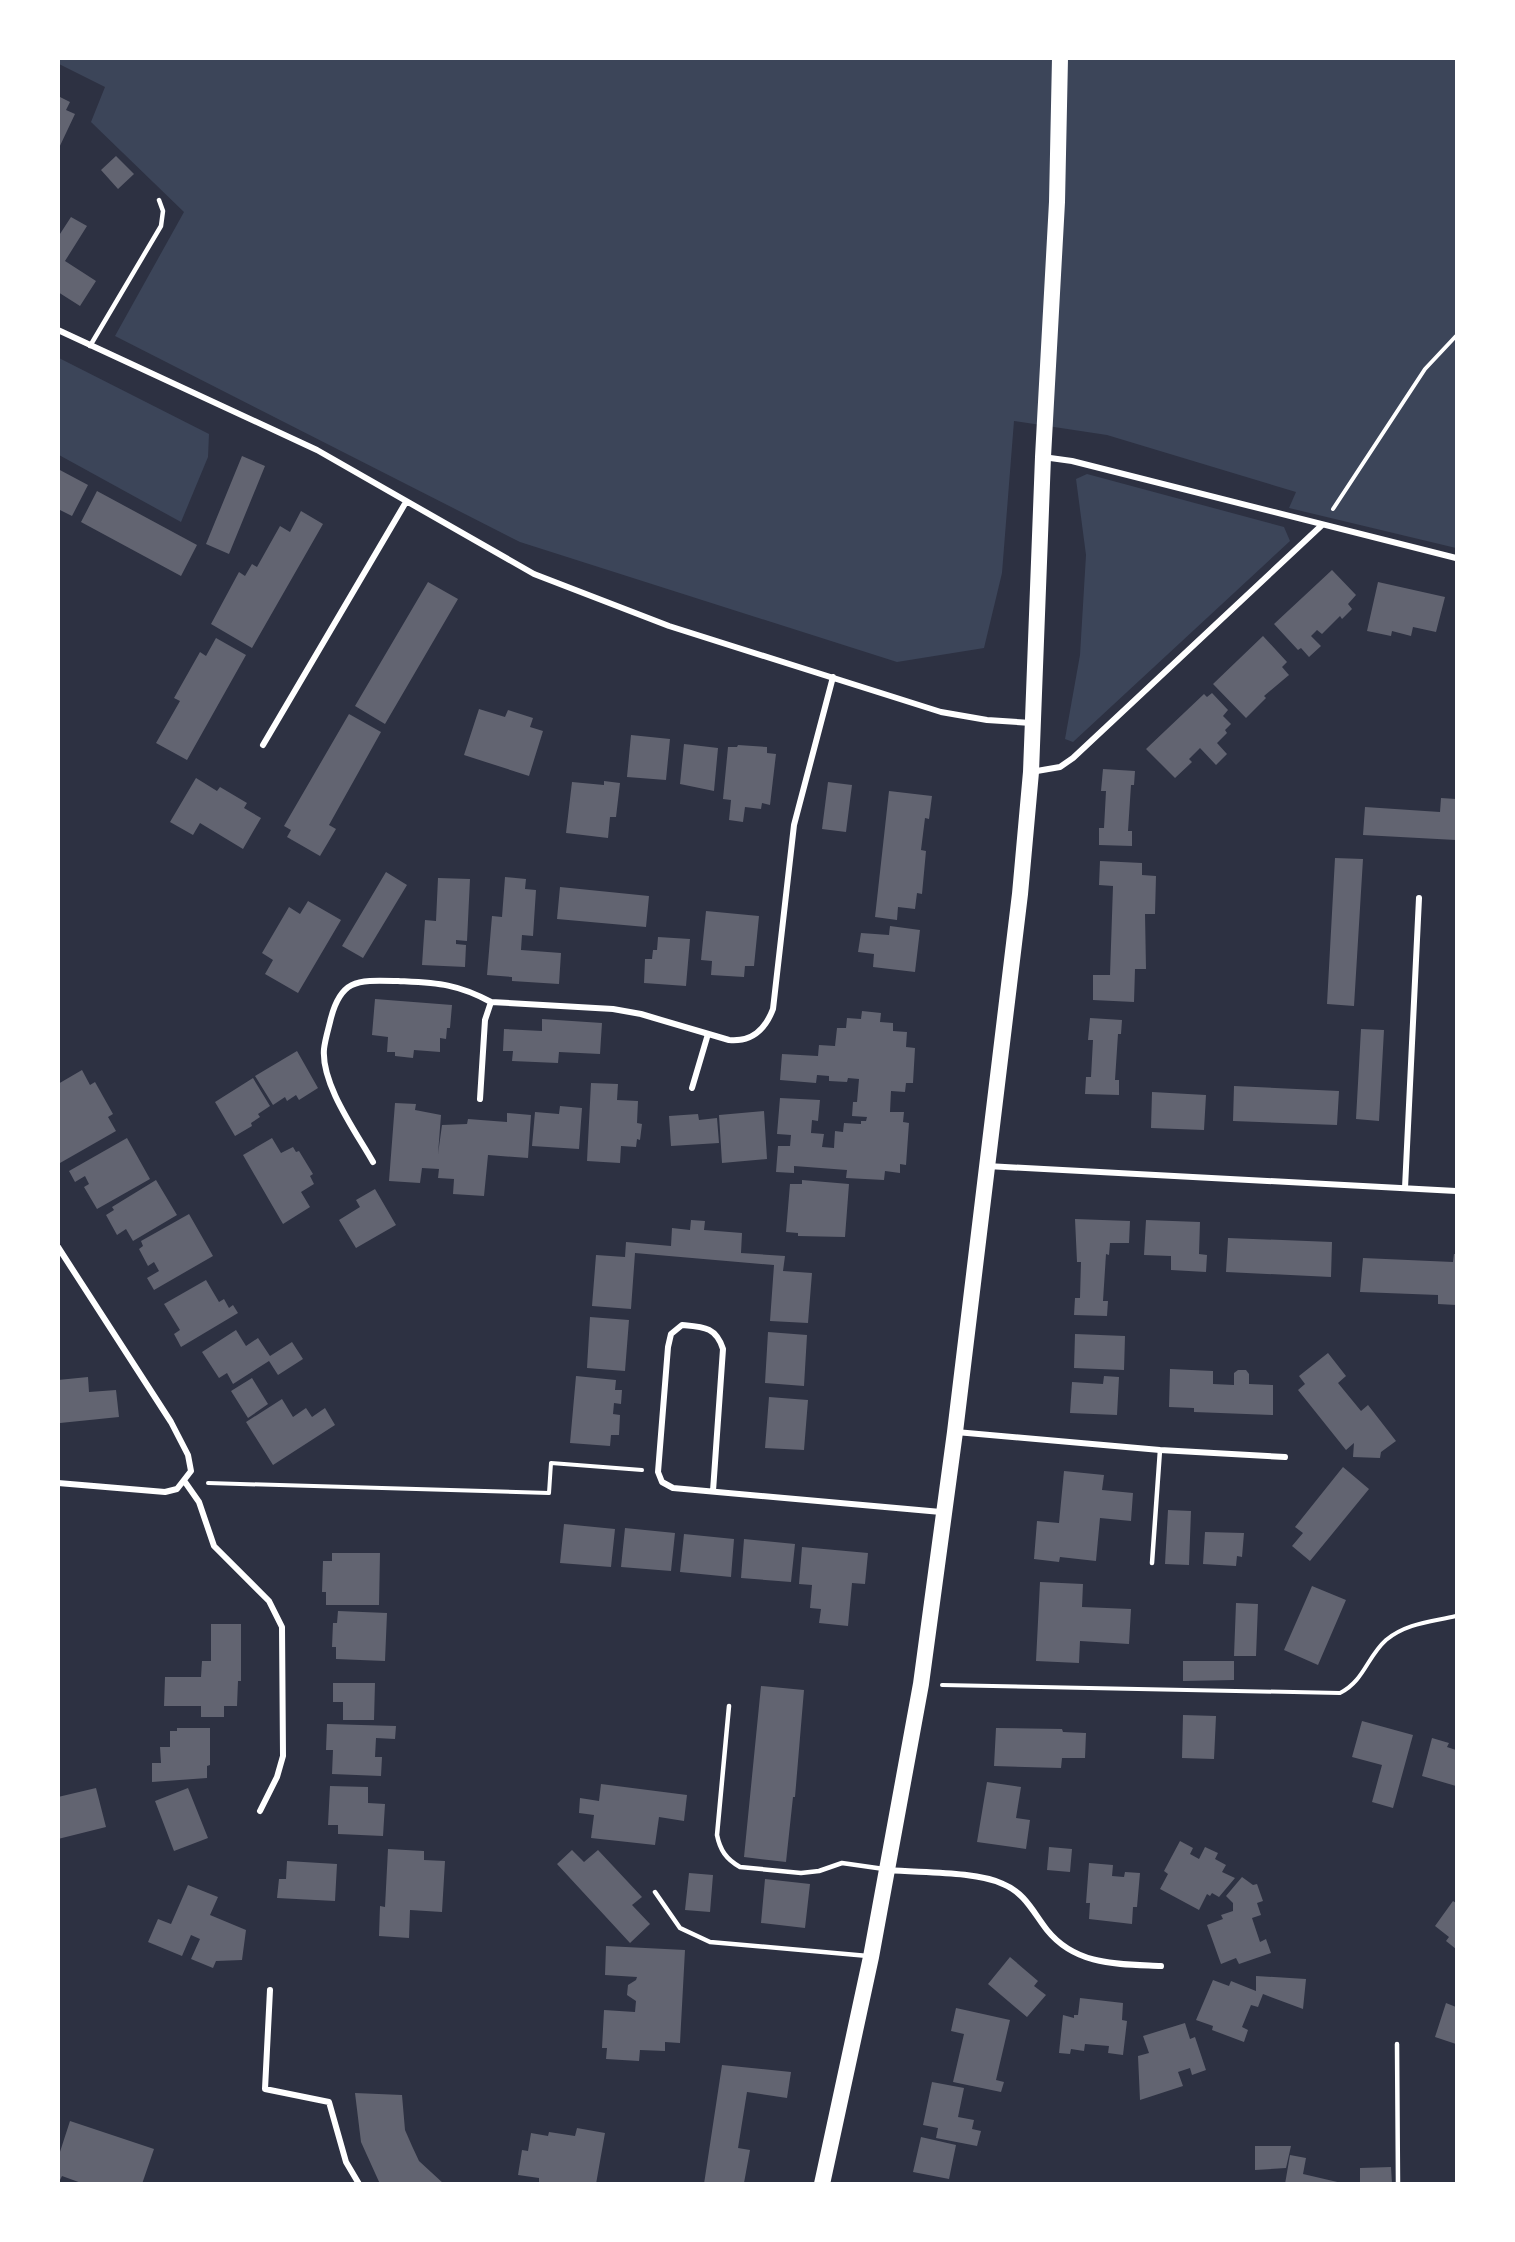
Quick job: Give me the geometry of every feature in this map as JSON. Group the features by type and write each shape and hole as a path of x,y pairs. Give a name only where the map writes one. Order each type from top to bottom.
{"highway":[{"path":"822,2184 871,1957 921,1684 945,1512 1020,894 1031,772 1043,457 1057,202 1060,58"}],"street":[{"path":"58,330 317,450 534,574 669,626 941,712 987,720 1033,723"},
{"path":"1043,457 1072,461 1456,558"},
{"path":"263,745 406,502"},
{"path":"1031,772 1060,767 1073,758 1322,525"},
{"path":"373,1162 344,1111 327,1070 324,1050 337,997 349,985 367,980 440,983 464,988 491,1002 614,1009 741,1041 756,1035 767,1024 773,1009 794,825 833,677"},
{"path":"1406,1188 1419,898"},
{"path":"480,1099 485,1020 491,1002"},
{"path":"692,1088 708,1034"},
{"path":"987,1166 1456,1191"},
{"path":"58,1246 171,1422 188,1455 191,1471 185,1482 177,1489 165,1492 58,1483"},
{"path":"713,1491 723,1349 719,1337 708,1327 682,1325 671,1334 668,1347 658,1472 663,1482 674,1488 945,1512"},
{"path":"955,1432 1160,1450 1285,1457"},
{"path":"185,1482 199,1502 214,1546 265,1595 276,1611 282,1627 283,1756 277,1777 260,1811"},
{"path":"886,1869 986,1878 1002,1883 1017,1891 1065,1949 1088,1959 1108,1964 1161,1966"},
{"path":"270,1990 265,2089 329,2102 346,2162 359,2184"}],"lane":[{"path":"90,346 161,226 164,211 159,200"},
{"path":"1152,1563 1160,1450"},
{"path":"729,1706 717,1835 720,1849 731,1862 740,1867 801,1873 819,1871 842,1863 886,1869"},
{"path":"655,1892 680,1928 710,1942 871,1957"},
{"path":"1397,2044 1398,2184"}],"path":[{"path":"1322,525 1425,369 1456,336"},
{"path":"185,1482 549,1493 551,1463 658,1472"},
{"path":"921,1684 1340,1693 1354,1686 1385,1641 1410,1625 1456,1616"}],"shaded area":[{"path":"58,59 1456,59 1456,548 1289,508 1296,492 1107,435 1014,421 1002,573 984,648 897,662 520,542 115,336 184,212 91,122 105,87 59,64"},
{"path":"59,358 209,434 208,457 181,522 59,455"},
{"path":"1087,474 1284,527 1290,541 1073,742 1065,739 1080,655 1086,555 1076,479"}],"building":[{"path":"58,96 70,102 66,110 75,114 58,150"},
{"path":"116,156 134,174 118,189 101,170"},
{"path":"71,217 87,226 65,261 96,281 80,306 58,292 58,237"},
{"path":"242,456 265,466 229,554 206,544"},
{"path":"58,469 88,485 72,516 58,509"},
{"path":"97,491 197,545 181,576 81,522"},
{"path":"301,511 323,524 252,648 211,624 239,572 245,576 252,564 257,567 280,526 290,532"},
{"path":"1332,570 1356,595 1348,604 1352,609 1342,619 1340,616 1322,634 1317,630 1311,636 1321,646 1309,657 1301,648 1298,650 1274,624"},
{"path":"428,582 458,599 385,724 355,706"},
{"path":"1378,582 1445,597 1436,632 1413,627 1411,636 1392,631 1391,636 1367,631"},
{"path":"1263,636 1287,662 1282,667 1289,675 1264,696 1266,698 1246,718 1213,684"},
{"path":"216,638 246,655 187,760 156,743 180,701 174,698 200,652 206,656"},
{"path":"1212,693 1228,710 1223,716 1231,724 1225,730 1227,733 1217,743 1227,754 1216,765 1200,748 1189,759 1192,762 1175,778 1146,749 1204,694 1207,697"},
{"path":"479,709 505,717 508,710 533,718 530,727 543,731 529,776 464,755"},
{"path":"349,714 381,732 329,825 336,829 320,856 287,837 291,830 284,826"},
{"path":"631,735 670,739 666,780 627,777"},
{"path":"684,744 718,748 714,791 680,784"},
{"path":"738,745 767,747 767,753 776,754 770,805 762,803 761,809 745,807 743,822 729,820 731,800 723,799 728,747"},
{"path":"1103,769 1135,771 1134,785 1131,785 1128,831 1132,831 1132,846 1099,845 1099,828 1104,828 1106,791 1101,791"},
{"path":"196,778 217,791 220,787 247,803 244,808 261,818 243,849 200,823 193,835 170,822"},
{"path":"604,781 620,783 616,817 610,817 608,838 566,833 572,782 604,785"},
{"path":"828,782 852,785 846,832 822,829"},
{"path":"889,791 932,796 929,819 925,818 921,850 926,851 922,894 917,893 915,909 898,907 897,920 875,917"},
{"path":"1441,798 1456,799 1456,840 1363,835 1365,807 1440,812"},
{"path":"1335,858 1363,859 1354,1006 1327,1004"},
{"path":"1100,861 1142,863 1142,875 1156,876 1155,914 1145,914 1146,969 1135,969 1134,1002 1093,1000 1093,975 1110,975 1113,886 1099,885"},
{"path":"386,872 407,885 363,958 342,946"},
{"path":"505,877 526,879 525,889 536,890 533,936 522,935 521,950 561,953 559,984 512,981 512,977 487,975 492,916 502,917"},
{"path":"438,878 470,879 467,941 456,940 456,944 466,945 465,967 422,965 425,920 436,921"},
{"path":"560,887 649,896 646,927 557,919"},
{"path":"308,901 341,920 298,993 265,974 273,960 262,953 289,907 300,914"},
{"path":"706,911 759,916 754,966 745,966 744,977 711,975 712,961 701,960"},
{"path":"890,926 920,930 915,972 873,967 874,954 858,952 861,933 889,935"},
{"path":"658,937 690,939 686,986 644,983 645,959 652,959 653,950 657,950"},
{"path":"375,999 452,1005 450,1028 447,1028 446,1039 440,1038 440,1052 414,1050 413,1058 395,1056 395,1052 387,1052 388,1037 372,1035"},
{"path":"862,1011 881,1013 880,1022 893,1023 893,1031 907,1032 906,1047 915,1048 913,1083 906,1083 905,1092 891,1091 890,1112 904,1112 903,1122 909,1123 906,1165 900,1164 900,1173 885,1171 884,1180 846,1178 847,1170 794,1166 794,1173 776,1172 778,1146 790,1146 791,1135 777,1134 780,1098 820,1100 818,1121 812,1120 811,1133 824,1134 822,1147 834,1148 835,1131 843,1132 844,1123 861,1124 861,1121 866,1121 867,1117 852,1116 853,1102 857,1102 859,1079 848,1078 847,1082 829,1081 829,1076 817,1075 816,1083 780,1080 782,1054 818,1056 819,1045 835,1046 837,1028 846,1028 847,1018 861,1019"},
{"path":"1090,1018 1122,1020 1121,1034 1118,1034 1115,1080 1119,1080 1119,1095 1085,1094 1086,1077 1091,1077 1093,1040 1088,1040"},
{"path":"542,1019 602,1023 600,1054 559,1052 558,1063 512,1061 513,1051 503,1051 504,1029 542,1031"},
{"path":"1361,1029 1384,1030 1379,1121 1356,1119"},
{"path":"297,1051 318,1088 299,1100 296,1095 287,1101 285,1097 273,1105 255,1076"},
{"path":"82,1070 90,1085 95,1082 113,1114 108,1117 116,1131 60,1163 58,1084"},
{"path":"253,1078 270,1106 258,1114 260,1117 251,1123 252,1126 235,1136 215,1102"},
{"path":"591,1083 618,1084 617,1100 638,1101 637,1123 642,1124 640,1140 637,1139 636,1147 621,1146 620,1163 587,1161"},
{"path":"1234,1086 1339,1091 1337,1125 1233,1121"},
{"path":"1152,1092 1206,1095 1204,1130 1151,1128"},
{"path":"395,1103 416,1104 415,1110 441,1115 438,1154 442,1125 467,1124 468,1119 507,1122 507,1113 531,1115 528,1158 488,1155 484,1196 453,1194 454,1179 438,1178 439,1169 422,1168 420,1183 389,1181"},
{"path":"560,1106 582,1108 579,1149 532,1146 535,1112 559,1114"},
{"path":"764,1111 767,1159 722,1163 719,1115"},
{"path":"698,1114 699,1120 717,1118 719,1143 671,1146 669,1116"},
{"path":"127,1138 150,1179 97,1209 84,1187 89,1184 85,1176 75,1182 69,1171"},
{"path":"272,1138 281,1153 293,1147 296,1152 299,1151 313,1174 310,1176 314,1184 301,1192 310,1207 283,1224 243,1155"},
{"path":"156,1180 177,1215 133,1241 126,1229 117,1235 106,1215 114,1210 112,1207"},
{"path":"802,1180 849,1184 845,1237 798,1236 798,1233 786,1232 790,1184 802,1184"},
{"path":"375,1189 396,1225 356,1248 339,1220 360,1207 356,1200"},
{"path":"189,1214 213,1256 154,1290 147,1278 159,1271 154,1262 148,1266 139,1249 143,1246 141,1241"},
{"path":"1075,1219 1130,1221 1129,1243 1110,1243 1109,1255 1106,1254 1103,1301 1108,1301 1107,1316 1074,1315 1075,1298 1080,1298 1081,1262 1077,1262"},
{"path":"691,1220 705,1221 704,1230 742,1233 741,1253 785,1256 783,1271 812,1273 808,1323 770,1321 774,1265 635,1253 631,1309 592,1306 596,1255 625,1257 626,1242 671,1246 672,1228 690,1230"},
{"path":"1146,1220 1200,1222 1199,1254 1207,1255 1206,1272 1171,1270 1171,1256 1144,1255"},
{"path":"1228,1238 1332,1242 1331,1277 1226,1272"},
{"path":"1454,1254 1456,1254 1456,1305 1438,1304 1438,1295 1360,1292 1363,1258 1453,1262"},
{"path":"206,1280 219,1302 224,1299 229,1308 233,1305 238,1313 181,1347 174,1334 180,1330 164,1304"},
{"path":"590,1317 629,1320 625,1371 587,1368"},
{"path":"236,1330 246,1346 258,1338 270,1356 292,1342 303,1359 278,1375 269,1361 233,1384 227,1373 219,1378 202,1352"},
{"path":"768,1332 807,1335 804,1386 765,1383"},
{"path":"1075,1334 1125,1336 1124,1370 1074,1368"},
{"path":"1328,1353 1346,1376 1338,1383 1361,1411 1368,1405 1396,1441 1381,1452 1380,1458 1353,1457 1354,1443 1346,1450 1298,1390 1305,1384 1299,1376"},
{"path":"1170,1369 1213,1371 1213,1384 1234,1385 1234,1373 1238,1370 1246,1370 1249,1374 1249,1384 1273,1385 1273,1415 1194,1412 1194,1408 1169,1407"},
{"path":"576,1376 616,1380 615,1390 622,1390 621,1404 614,1403 613,1414 620,1415 619,1435 611,1435 610,1446 570,1443"},
{"path":"1104,1376 1119,1377 1117,1415 1070,1413 1072,1382 1103,1384"},
{"path":"88,1377 89,1392 116,1390 119,1417 60,1423 58,1380"},
{"path":"252,1378 268,1404 248,1418 231,1391"},
{"path":"769,1397 808,1400 804,1450 765,1448"},
{"path":"282,1399 293,1417 306,1408 312,1417 325,1408 335,1425 273,1465 246,1422"},
{"path":"1343,1467 1369,1489 1310,1561 1292,1546 1303,1533 1295,1527"},
{"path":"1064,1471 1104,1475 1102,1490 1133,1493 1131,1521 1100,1518 1096,1561 1060,1557 1059,1562 1034,1559 1037,1521 1059,1523"},
{"path":"1168,1510 1191,1511 1189,1565 1165,1564"},
{"path":"564,1524 615,1529 611,1567 560,1563"},
{"path":"625,1528 675,1533 671,1571 621,1567"},
{"path":"1205,1532 1244,1533 1242,1557 1237,1556 1236,1566 1203,1564"},
{"path":"684,1534 734,1539 731,1577 680,1572"},
{"path":"744,1539 795,1544 791,1582 741,1578"},
{"path":"802,1547 868,1553 865,1584 852,1583 848,1626 819,1623 821,1609 810,1608 812,1585 799,1584"},
{"path":"332,1553 380,1553 379,1605 326,1605 326,1592 322,1592 323,1561 332,1561"},
{"path":"1040,1582 1083,1584 1082,1607 1131,1609 1129,1644 1080,1641 1079,1663 1036,1661"},
{"path":"1312,1586 1346,1600 1318,1665 1284,1650"},
{"path":"1236,1603 1258,1604 1256,1656 1234,1656"},
{"path":"338,1611 387,1613 385,1661 336,1659 336,1647 332,1647 333,1623 337,1623"},
{"path":"211,1624 241,1624 241,1681 238,1681 237,1706 224,1706 224,1717 201,1717 201,1706 164,1706 165,1677 201,1677 202,1661 211,1661"},
{"path":"1183,1661 1234,1661 1234,1680 1183,1681"},
{"path":"333,1683 375,1683 374,1720 343,1720 343,1702 333,1702"},
{"path":"761,1686 804,1690 795,1797 793,1797 786,1862 744,1857"},
{"path":"1183,1715 1216,1716 1214,1759 1182,1758"},
{"path":"1362,1721 1413,1735 1393,1808 1372,1802 1382,1765 1352,1757"},
{"path":"327,1724 396,1726 395,1739 376,1738 375,1757 382,1757 381,1776 332,1774 333,1750 326,1750"},
{"path":"177,1728 210,1728 210,1765 207,1766 207,1778 152,1782 152,1763 161,1763 160,1747 170,1747 170,1731 177,1731"},
{"path":"996,1728 1062,1729 1063,1732 1086,1733 1085,1758 1062,1758 1061,1768 994,1766"},
{"path":"1432,1738 1449,1743 1447,1747 1456,1750 1456,1786 1422,1776"},
{"path":"987,1782 1021,1787 1016,1818 1030,1820 1026,1849 977,1842"},
{"path":"601,1784 687,1795 684,1821 659,1817 655,1845 591,1838 594,1815 579,1813 580,1798 599,1801"},
{"path":"330,1786 368,1787 368,1803 385,1804 383,1836 338,1834 338,1825 328,1825"},
{"path":"96,1788 106,1827 58,1839 58,1797"},
{"path":"188,1788 208,1838 174,1851 155,1801"},
{"path":"1180,1841 1193,1848 1190,1854 1199,1859 1205,1847 1218,1853 1215,1859 1226,1865 1222,1872 1235,1878 1219,1897 1212,1893 1210,1896 1207,1894 1199,1910 1160,1889 1168,1874 1164,1871"},
{"path":"1049,1847 1072,1849 1070,1872 1047,1870"},
{"path":"388,1849 424,1851 424,1860 445,1861 442,1912 410,1910 409,1938 379,1936 380,1906 385,1907"},
{"path":"572,1850 584,1862 598,1850 642,1897 632,1905 650,1924 630,1943 557,1864"},
{"path":"287,1861 337,1864 335,1901 277,1898 279,1879 286,1879"},
{"path":"1089,1863 1113,1865 1112,1876 1124,1877 1125,1872 1140,1873 1137,1907 1133,1907 1132,1924 1089,1919 1090,1903 1086,1903"},
{"path":"689,1873 713,1875 710,1912 685,1910"},
{"path":"1242,1877 1253,1885 1257,1884 1263,1901 1257,1903 1261,1915 1252,1918 1260,1942 1266,1939 1271,1953 1239,1964 1236,1958 1221,1964 1207,1925 1223,1919 1221,1915 1233,1911 1233,1903 1226,1896"},
{"path":"765,1879 810,1884 805,1928 761,1923"},
{"path":"188,1885 218,1897 210,1915 246,1930 242,1960 216,1961 213,1968 191,1959 200,1939 191,1935 182,1956 148,1942 158,1919 171,1924"},
{"path":"1453,1901 1456,1903 1456,1949 1446,1941 1449,1937 1435,1926"},
{"path":"606,1946 685,1950 680,2043 665,2042 665,2051 640,2050 639,2061 606,2059 607,2048 602,2048 604,2010 635,2012 636,2001 627,1995 628,1985 637,1977 605,1975"},
{"path":"1010,1957 1038,1981 1034,1986 1046,1995 1027,2017 988,1984"},
{"path":"1256,1976 1306,1979 1303,2009 1263,1994 1258,2007 1251,2005 1242,2027 1248,2030 1244,2042 1212,2030 1213,2026 1196,2020 1213,1980 1229,1986 1231,1981 1256,1991"},
{"path":"1080,1998 1123,2003 1122,2020 1127,2021 1123,2055 1108,2053 1109,2046 1085,2044 1084,2051 1071,2049 1070,2054 1059,2053 1063,2015 1074,2018 1074,2015 1078,2015"},
{"path":"1446,2003 1456,2007 1456,2044 1435,2037"},
{"path":"956,2008 1010,2020 996,2080 1004,2082 1001,2092 953,2082 964,2034 951,2031"},
{"path":"1185,2023 1190,2039 1195,2037 1206,2070 1192,2075 1190,2068 1178,2072 1183,2086 1140,2100 1138,2056 1149,2053 1143,2036"},
{"path":"722,2065 791,2072 787,2098 747,2092 738,2148 750,2150 744,2183 704,2184"},
{"path":"932,2082 964,2088 958,2117 974,2120 972,2129 981,2131 977,2146 936,2138 938,2128 923,2125"},
{"path":"355,2093 402,2095 405,2130 419,2161 444,2184 380,2184 361,2142"},
{"path":"70,2121 154,2149 142,2184 84,2184 62,2176 58,2184 58,2158"},
{"path":"577,2128 605,2133 596,2184 549,2184 539,2182 539,2178 518,2175 522,2150 528,2151 531,2133 548,2136 549,2132 575,2136"},
{"path":"921,2137 956,2145 949,2179 913,2172"},
{"path":"1255,2146 1291,2146 1286,2168 1255,2170"},
{"path":"1290,2155 1306,2158 1303,2174 1346,2184 1285,2184"},
{"path":"1391,2167 1392,2184 1360,2184 1360,2168"}]}
